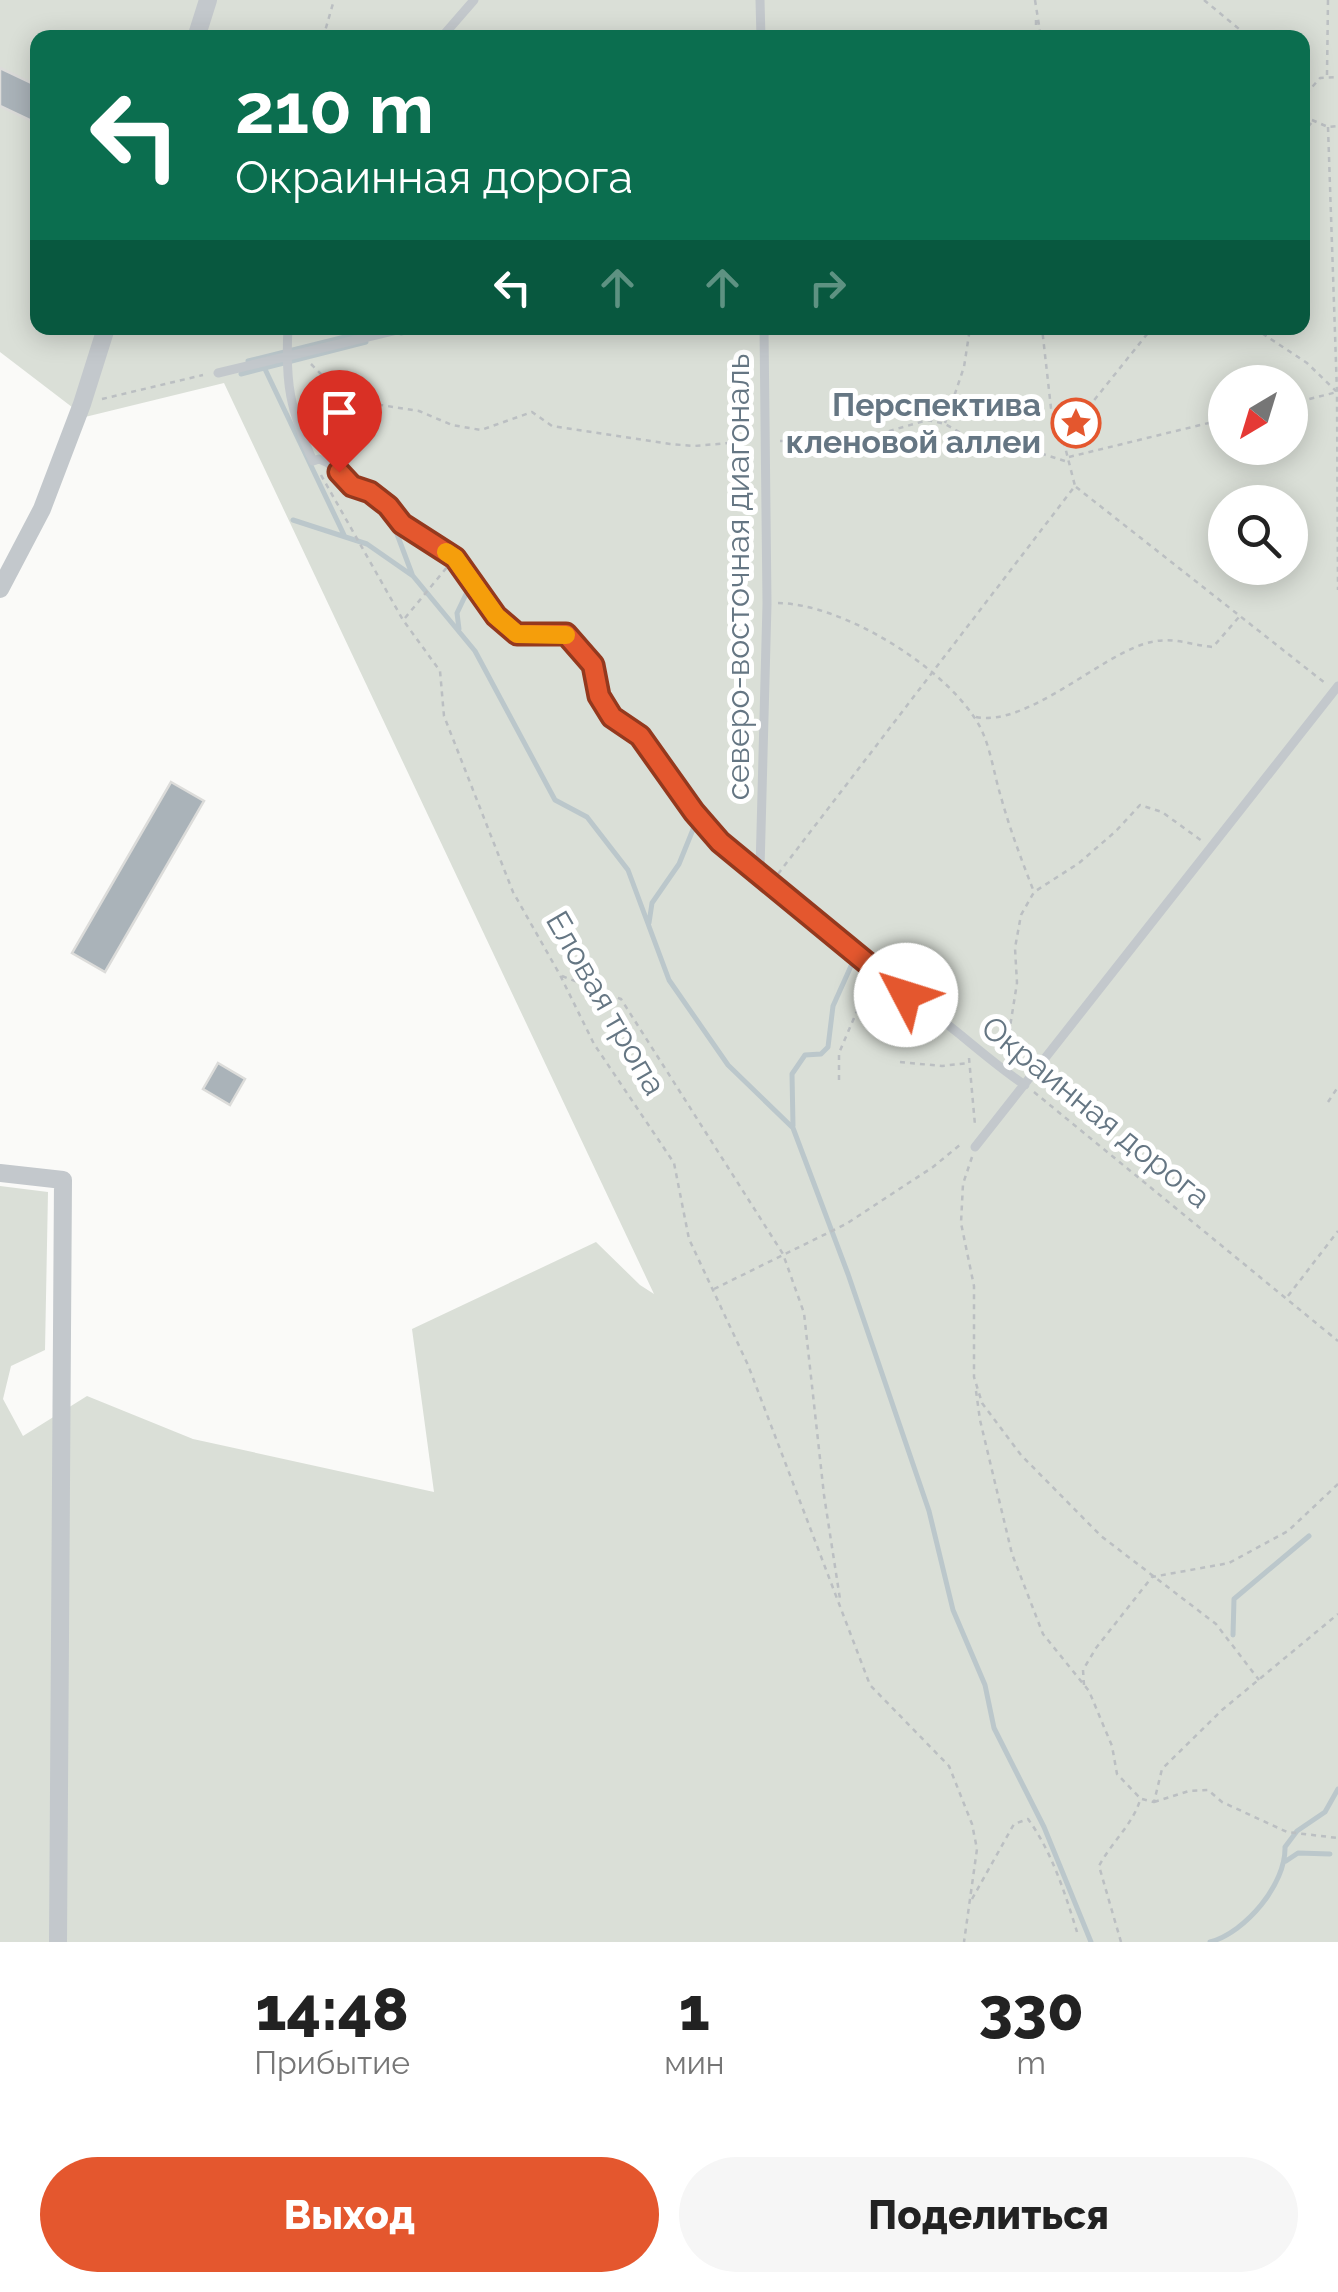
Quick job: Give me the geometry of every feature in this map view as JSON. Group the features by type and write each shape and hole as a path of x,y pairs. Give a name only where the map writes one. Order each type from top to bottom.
{"street":[{"path":"199,30 208,0"},
{"path":"0,590 42,509 104,335"},
{"path":"0,1173 63,1180 58,1942"}],"lane":[{"path":"448,30 474,0"},
{"path":"760,0 761,30"},
{"path":"288,335 291,412 313,461"},
{"path":"218,373 376,335"},
{"name":"северо-восточная диагональ","path":"764,335 767,604 760,869 770,883"},
{"name":"Окраинная дорога","path":"313,461 328,463 352,486 370,492 388,506 402,524 455,558 496,616 517,634 566,634 593,665 599,696 612,717 640,736 720,842 1022,1083"},
{"path":"975,1148 1022,1083 1336,688"}],"path":[{"path":"325,30 334,0"},
{"path":"1035,0 1038,30"},
{"path":"1204,0 1240,30"},
{"path":"1327,76 1328,0"},
{"path":"1310,83 1327,76 1338,78"},
{"path":"1310,125 1313,121 1328,128 1338,126"},
{"path":"1328,128 1338,392 1338,590"},
{"path":"944,424 964,367 969,335"},
{"path":"1043,335 1051,408 1075,486 1336,688"},
{"path":"1063,439 1146,335"},
{"path":"1265,335 1307,363 1338,392"},
{"path":"299,354 329,382 359,391 381,405 419,410 452,425 481,430 532,412 552,426 694,446 861,439 920,421 944,424 970,438 998,440 1068,460 1208,424"},
{"path":"82,404 203,375"},
{"path":"1308,400 1338,392"},
{"name":"Еловая тропа","path":"313,461 403,620 440,671 444,716 512,892 594,1044 674,1163 689,1239 748,1365 870,1684 949,1766 972,1824 977,1849 972,1900"},
{"path":"770,883 1075,486"},
{"path":"403,620 455,558"},
{"path":"767,604 784,603 824,612 881,636 929,672 975,717 1034,892"},
{"path":"975,717 1000,718 1051,696 1144,644 1186,640 1213,647 1240,616"},
{"path":"1022,1083 1010,1027 1017,983 1015,948 1022,915 1034,892 1104,842 1140,805 1162,812 1211,848"},
{"path":"839,1080 838,1054 872,967"},
{"path":"560,975 621,999 783,1254 804,1313 841,1606"},
{"path":"967,1042 975,1148 960,1203 962,1240 974,1286 974,1377 980,1420 1012,1554 1048,1643 1084,1686 1112,1746 1117,1774 1141,1799 1154,1802 1189,1790 1208,1790 1222,1802 1287,1832 1338,1838"},
{"path":"900,1062 942,1066 969,1063"},
{"name":"Окраинная дорога","path":"1022,1083 1338,1341"},
{"path":"1328,1102 1338,1088"},
{"path":"713,1290 846,1224 933,1167 961,1143"},
{"path":"1287,1297 1338,1232"},
{"path":"974,1377 982,1402 1021,1454 1101,1536 1216,1624 1259,1680"},
{"path":"1084,1686 1083,1670 1096,1648 1152,1578 1228,1563 1288,1531 1338,1484"},
{"path":"1154,1802 1162,1769 1222,1710 1338,1614"},
{"path":"1121,1942 1099,1866 1137,1812 1141,1799"},
{"path":"964,1942 972,1900 1014,1824 1028,1820 1040,1836 1063,1888 1076,1932"}],"shaded area":[{"path":"0,0 1338,0 1338,1942 0,1942 0,1186 48,1192 45,1350 11,1366 3,1399 23,1436 87,1396 193,1439 434,1492 412,1329 596,1242 654,1294 224,383 85,417 0,352"}],"building":[{"path":"0,68 30,82 30,120 0,106"},
{"path":"171,782 204,801 105,972 72,953"},
{"path":"218,1063 245,1079 230,1105 203,1089"}],"waterway":[{"path":"248,361 353,335"},
{"path":"241,374 366,342"},
{"path":"269,356 264,367 345,537"},
{"path":"293,520 367,544 413,576 475,651 555,800 587,817 628,870 669,980 728,1065 793,1128 929,1511 953,1610 985,1685 994,1728 1044,1827 1091,1942"},
{"path":"394,526 412,574"},
{"path":"459,629 457,613 468,590"},
{"path":"649,923 652,903 679,864 694,827"},
{"path":"793,1126 792,1074 805,1055 821,1054 828,1047 833,1006 851,966"},
{"path":"1233,1635 1234,1599 1309,1536"},
{"path":"1210,1942 1237,1928 1261,1905 1279,1876 1285,1847 1297,1831 1325,1812 1338,1789"},
{"path":"1286,1861 1298,1853 1330,1854"}],"slow traffic":[{"path":"446,552 455,558 496,616 517,634 566,635"}],"place":[{"name":"Перспектива кленовой аллеи","path":"1076,423"}],"route":[{"path":"339,472 352,486 370,492 388,506 402,524 455,558 496,616 517,634 566,634 593,665 599,696 612,717 640,736 720,842 906,995"}]}
